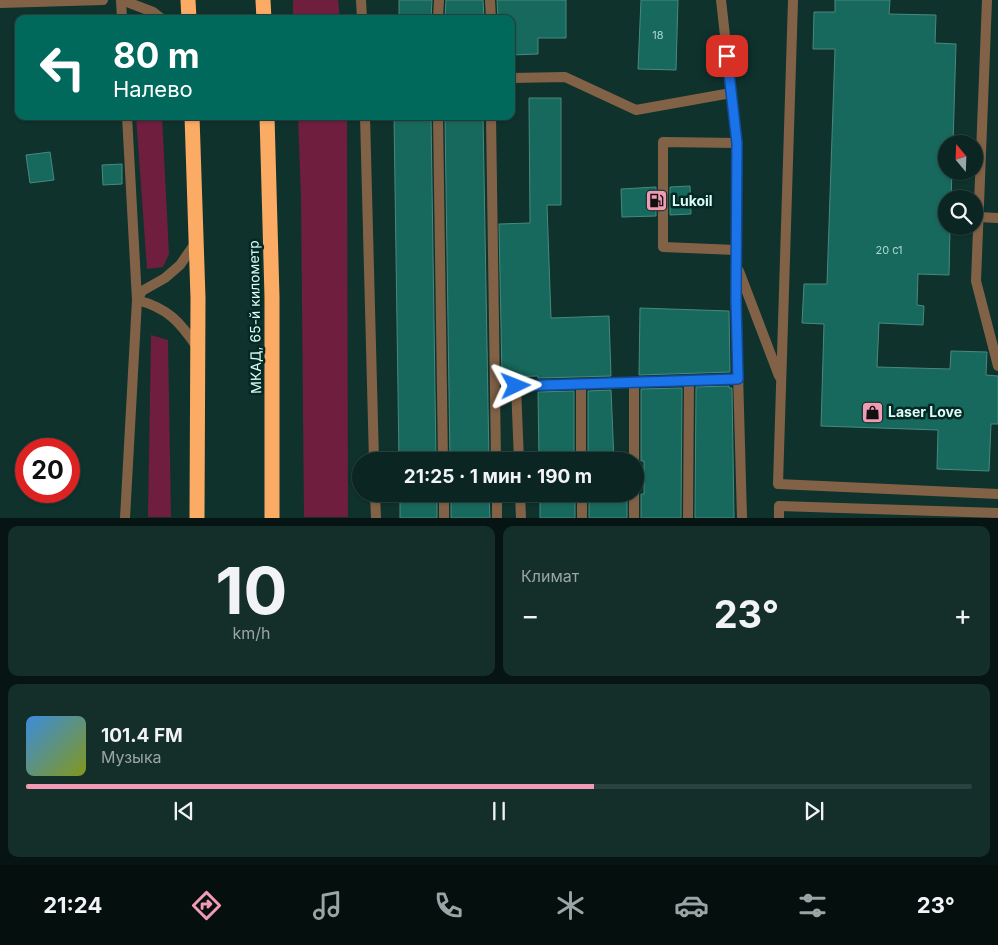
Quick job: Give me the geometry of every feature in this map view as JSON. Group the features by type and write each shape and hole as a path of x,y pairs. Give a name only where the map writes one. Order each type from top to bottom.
{"highway":[{"path":"188,0 189,15"},
{"path":"264,0 264,15"},
{"path":"192,120 198,347 197,518"},
{"name":"МКАД, 65-й километр","path":"267,120 272,297 272,518"}],"lane":[{"path":"0,3 103,0"},
{"path":"122,15 121,0 157,15"},
{"path":"362,0 362,15"},
{"path":"438,0 438,15"},
{"path":"490,0 490,15"},
{"path":"721,0 737,143 736,265 742,518"},
{"path":"793,0 778,484 998,494"},
{"path":"979,190 987,0"},
{"path":"515,78 564,77 636,110 731,93"},
{"path":"125,518 137,300 127,120"},
{"path":"365,120 374,452"},
{"path":"438,120 443,452"},
{"path":"492,120 496,452"},
{"path":"736,250 663,247 663,142 737,143"},
{"path":"983,217 998,218"},
{"path":"977,235 976,281 998,366"},
{"path":"137,300 142,291 164,278 180,265 196,242"},
{"path":"736,265 781,382"},
{"path":"137,300 164,310 180,323 198,347"},
{"path":"519,452 516,386 738,379"},
{"path":"688,518 689,380"},
{"path":"634,382 634,452"},
{"path":"581,384 582,452"},
{"path":"375,502 376,518"},
{"path":"444,502 444,518"},
{"path":"497,502 497,518"},
{"path":"520,502 521,518"},
{"path":"582,502 582,518"},
{"path":"634,502 634,518"},
{"path":"779,518 779,506 998,513"}],"shaded area":[{"path":"293,0 338,0 340,15 293,15"},
{"path":"136,120 162,120 169,254 163,267 147,269"},
{"path":"298,120 347,120 348,517 304,517 301,198"},
{"path":"151,335 168,340 171,517 148,517"}],"building":[{"path":"399,0 432,0 431,15 399,15"},
{"path":"446,0 483,0 484,15 445,15"},
{"path":"497,0 566,0 566,38 538,38 538,54 515,55 515,15 498,15"},
{"path":"641,0 678,0 676,70 638,69"},
{"path":"835,0 890,0 889,14 936,15 935,43 956,44 953,135 938,135 938,180 952,180 951,190 938,190 938,235 950,235 949,275 918,274 917,305 924,306 923,325 879,323 877,367 950,369 951,351 987,352 986,375 998,376 998,424 991,424 989,471 937,469 938,430 821,426 824,324 802,323 804,284 827,284 835,49 813,49 814,12 835,12"},
{"path":"529,98 561,98 561,205 547,205 551,318 609,316 611,376 502,377 499,224 530,223"},
{"path":"394,120 431,120 436,452 399,452"},
{"path":"445,120 483,120 489,452 450,452"},
{"path":"50,152 54,180 30,183 26,155"},
{"path":"122,164 122,184 103,185 102,165"},
{"path":"690,186 691,214 670,215 670,187"},
{"path":"656,187 656,216 622,217 621,189"},
{"path":"640,308 729,311 730,372 639,375"},
{"path":"729,386 729,388 732,388 734,518 695,518 696,387"},
{"path":"682,388 681,518 641,518 641,502 644,502 644,452 641,452 641,389"},
{"path":"611,390 614,452 588,452 588,391"},
{"path":"574,391 574,452 539,452 538,392"},
{"path":"400,502 437,502 437,518 400,518"},
{"path":"451,502 489,502 490,518 451,518"},
{"path":"540,502 575,502 575,518 540,518"},
{"path":"589,502 627,502 627,518 589,518"}],"place":[{"name":"Lukoil","path":"656,201"},
{"name":"Laser Love","path":"872,412"}],"route":[{"path":"516,386 738,379 736,300 737,143 727,56"}]}
